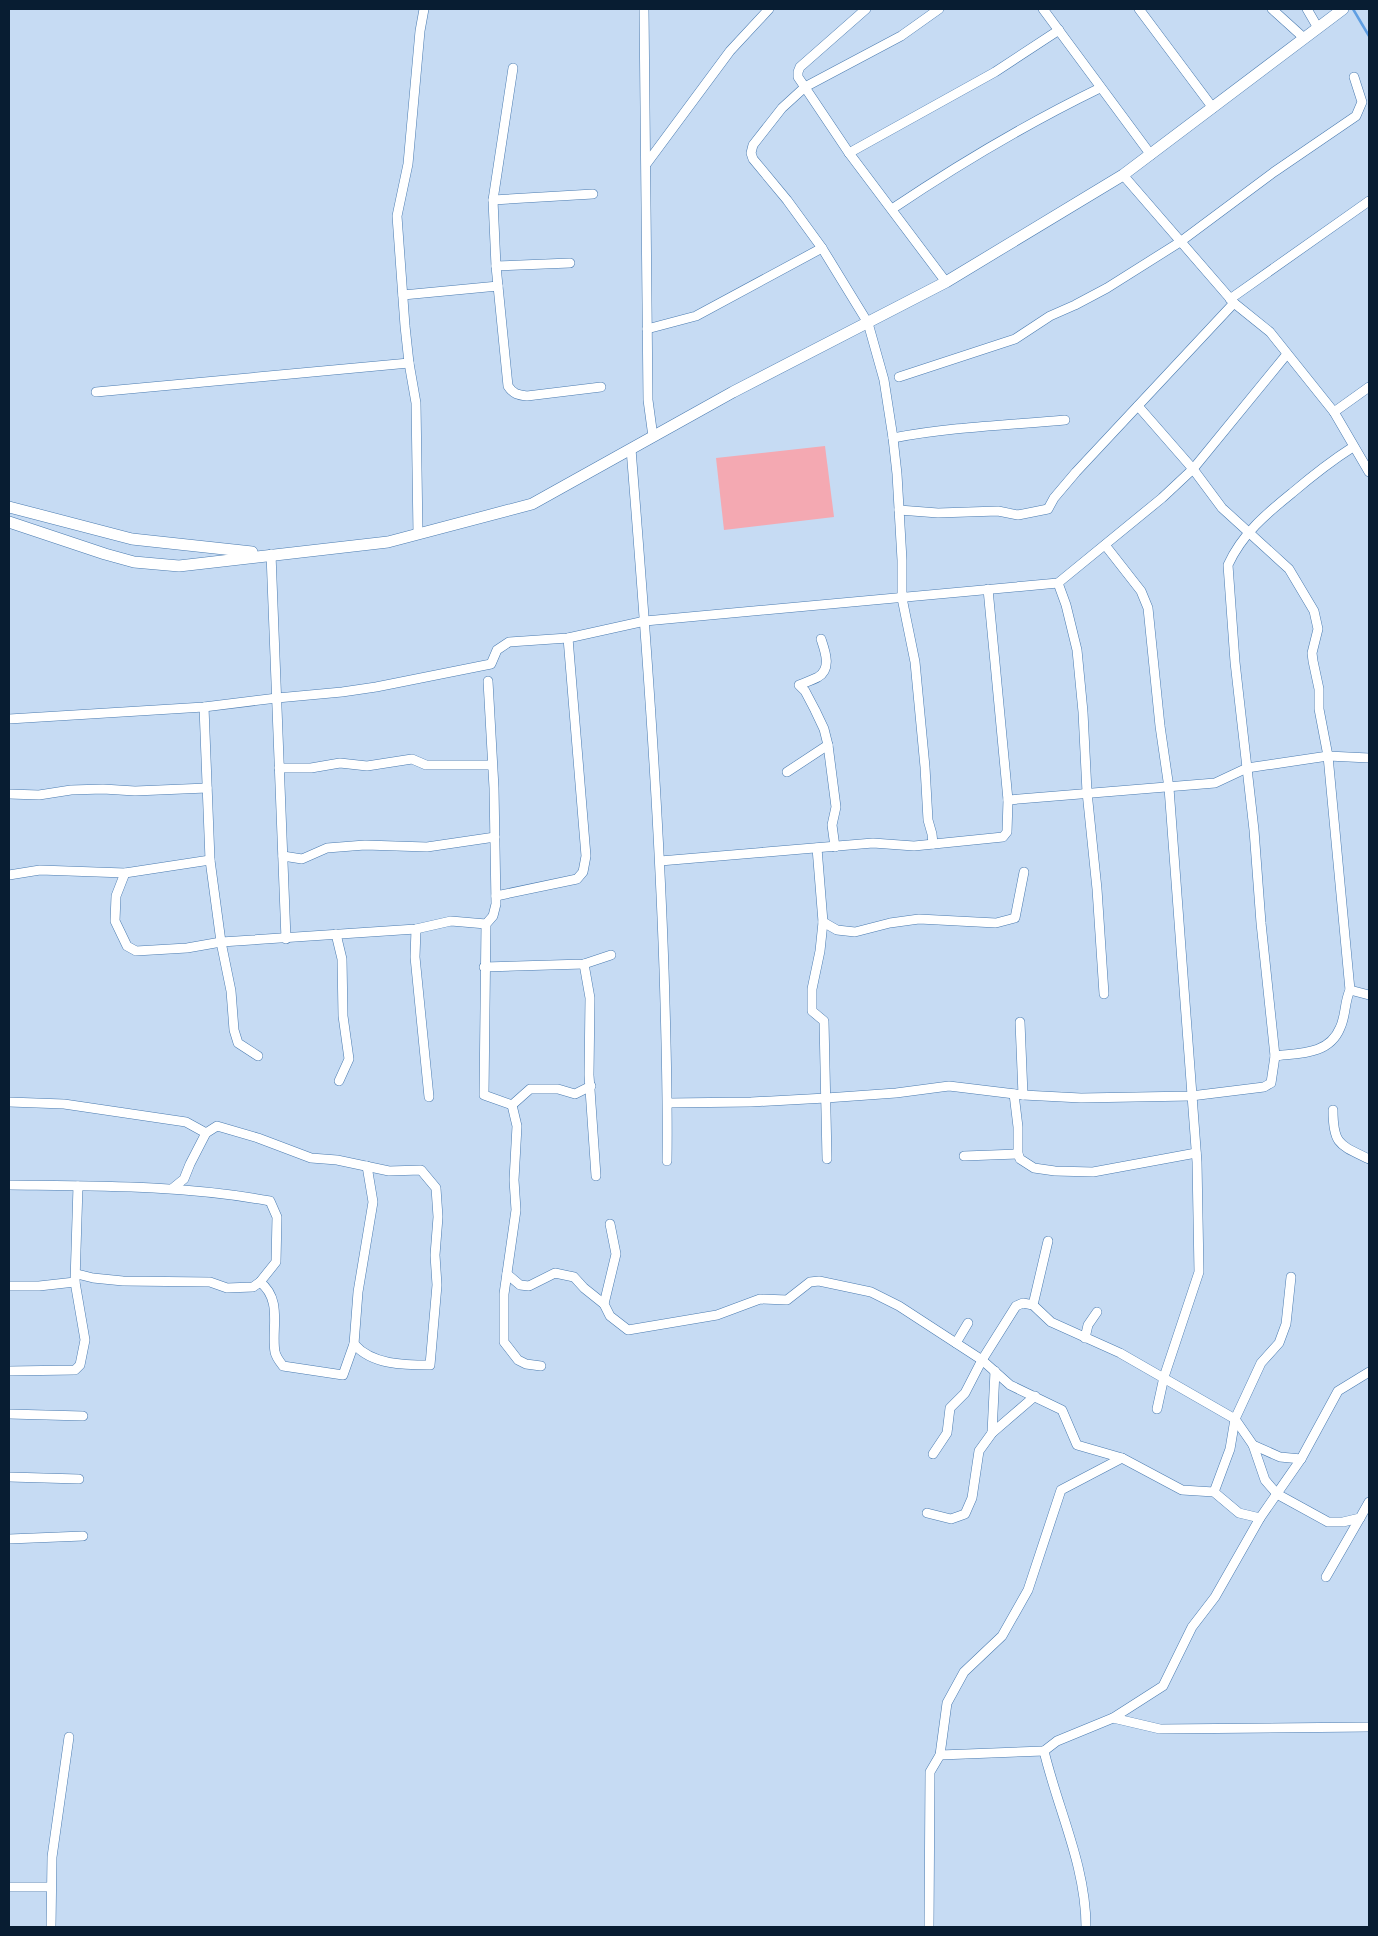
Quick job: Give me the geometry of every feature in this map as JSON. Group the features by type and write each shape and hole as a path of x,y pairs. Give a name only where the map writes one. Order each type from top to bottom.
{"street":[{"path":"418,534 416,403 409,364 397,216 408,164 420,31 424,9"},
{"path":"644,9 648,400 653,437"},
{"path":"647,163 730,51 769,9"},
{"path":"866,9 800,68 798,77 849,153 946,282"},
{"path":"932,844 932,834 928,820 915,662 902,598 899,510 893,438 884,380 868,323 822,248 787,200 753,159 751,153 754,146 782,108 805,87 901,36 939,9"},
{"path":"1043,9 1151,156"},
{"path":"1139,9 1213,108"},
{"path":"1272,9 1304,38"},
{"path":"1307,9 1318,28"},
{"path":"9,522 134,562 180,566 379,543 532,504 733,392 946,282 1123,175 1151,156 1338,12"},
{"path":"849,153 995,72 1058,30"},
{"path":"513,68 493,200 496,266 506,379 512,392 527,396 601,387"},
{"path":"899,377 1015,339 1050,316 1107,288 1180,242 1274,172 1356,116 1362,102 1354,78"},
{"path":"892,209 957,166 1100,88"},
{"path":"1123,175 1232,301 1270,332 1334,412 1369,472"},
{"path":"493,200 593,194"},
{"path":"899,510 938,514 998,511 1018,515 1048,509 1054,498 1076,472 1232,301 1369,201"},
{"path":"647,329 696,316 822,248"},
{"path":"496,266 570,263"},
{"path":"403,296 498,286"},
{"path":"9,719 204,708 376,687 491,664 496,650 509,642 568,638 645,620 1058,583 1193,470 1287,354"},
{"path":"96,392 409,364"},
{"path":"1334,412 1369,388"},
{"path":"1138,406 1193,470 1222,508 1289,569 1314,610 1318,629 1312,653 1319,689 1319,709 1328,756 1350,990 1345,1000 1341,1027 1328,1045 1319,1050 1275,1056"},
{"path":"893,438 932,431 1065,420"},
{"path":"668,1103 751,1102 826,1098 896,1093 949,1086 1019,1095 1081,1098 1191,1096 1264,1087 1271,1083 1275,1056 1228,564 1247,532 1279,502 1324,466 1353,447"},
{"path":"631,449 645,620 660,860 668,1103 667,1161"},
{"path":"9,507 132,538 271,554"},
{"path":"132,538 134,562"},
{"path":"1105,545 1141,591 1148,608 1160,726 1169,788 1196,1153 1199,1272 1164,1377 1157,1409"},
{"path":"271,554 286,939"},
{"path":"1058,583 1066,605 1077,650 1083,712 1086,792 1097,888 1104,994"},
{"path":"660,860 873,843 914,846 1003,837 1007,832 1008,800 988,589"},
{"path":"496,896 577,879 583,872 586,856 568,638"},
{"path":"821,639 827,657 826,668 818,677 799,685 805,691 818,716 828,745 836,807 832,825 836,847"},
{"path":"488,681 496,896 493,916 486,924 484,1095 512,1105"},
{"path":"204,708 210,860 234,1030 238,1043 258,1056"},
{"path":"786,772 828,745"},
{"path":"1008,800 1086,792 1169,788 1215,783 1247,768 1328,756 1369,758"},
{"path":"279,768 311,768 340,763 367,766 412,759 426,765 492,765"},
{"path":"9,794 39,794 103,789 135,791 207,788"},
{"path":"282,856 302,859 327,848 365,845 428,847 495,837"},
{"path":"817,848 822,922 820,951 812,989 812,1011 824,1021 827,1159"},
{"path":"9,875 40,870 124,872 210,860"},
{"path":"124,872 116,896 115,921 127,946 136,951 187,948 221,942 416,929 451,921 486,924"},
{"path":"822,922 837,930 855,932 890,923 919,919 996,923 1015,918 1024,872"},
{"path":"416,929 415,956 429,1097"},
{"path":"336,934 342,959 343,1016 349,1060 339,1081"},
{"path":"484,967 584,964 611,955"},
{"path":"584,964 590,998 591,1086 596,1176"},
{"path":"1350,990 1369,996"},
{"path":"1020,1022 1018,1154 1020,1160 1034,1168 1055,1171 1093,1172 1196,1153"},
{"path":"512,1105 530,1089 558,1089 575,1094 591,1086"},
{"path":"9,1102 64,1104 186,1122 206,1133"},
{"path":"512,1105 517,1126 514,1180 516,1210 504,1294 504,1342 518,1360 526,1364 541,1366"},
{"path":"1333,1110 1333,1129 1343,1147 1369,1159"},
{"path":"173,1188 184,1179 206,1133 218,1126 258,1138 312,1158 389,1171 421,1170 436,1188 438,1229 434,1255 437,1285 430,1365 405,1366 383,1361 360,1352 354,1344"},
{"path":"964,1156 1018,1154"},
{"path":"260,1282 268,1288 276,1316 275,1354 283,1366 343,1375 354,1344 358,1292 373,1202 367,1166"},
{"path":"9,1185 173,1188 232,1194 270,1201 277,1217 276,1262 260,1282 253,1287 227,1288 210,1282 123,1281 93,1278 76,1278 39,1286 9,1286"},
{"path":"9,1371 75,1370 80,1365 85,1340 76,1278 78,1186"},
{"path":"604,1304 616,1254 610,1224"},
{"path":"1033,1305 1048,1240"},
{"path":"507,1274 520,1285 529,1286 555,1273 574,1277 604,1304 610,1316 628,1330 717,1315 760,1299 787,1300 810,1282 819,1281 870,1292 899,1306 982,1360 1010,1385 1062,1410 1077,1445 1122,1458 1182,1490 1214,1492 1239,1513 1260,1518"},
{"path":"1214,1492 1230,1449 1235,1419 1261,1363 1279,1343 1286,1324 1291,1278"},
{"path":"933,1454 947,1433 950,1408 965,1394 982,1360 1016,1306 1023,1303 1033,1305 1051,1322 1120,1353 1235,1419 1253,1445 1265,1480 1277,1494 1328,1522 1342,1522 1360,1518"},
{"path":"1085,1338 1088,1325 1097,1312"},
{"path":"956,1343 968,1323"},
{"path":"992,1433 995,1371"},
{"path":"940,1755 1044,1751 1057,1740 1112,1718 1163,1686 1192,1627 1215,1597 1260,1518 1301,1459 1338,1391 1369,1372"},
{"path":"927,1513 951,1519 965,1514 972,1498 979,1451 992,1433 1035,1396"},
{"path":"9,1414 83,1416"},
{"path":"1253,1445 1280,1457 1301,1459"},
{"path":"929,1927 930,1772 940,1755 947,1703 964,1672 1002,1636 1028,1590 1062,1490 1122,1458"},
{"path":"9,1477 79,1478"},
{"path":"1326,1577 1369,1502"},
{"path":"10,1542 83,1536"},
{"path":"1112,1718 1160,1729 1369,1727"},
{"path":"51,1927 52,1857 69,1737"},
{"path":"1044,1751 1078,1863 1086,1914 1086,1927"},
{"path":"9,1887 51,1887"}],"shaded area":[{"path":"825,446 834,517 724,530 716,458"}],"waterway":[{"path":"1353,9 1369,36"}]}
